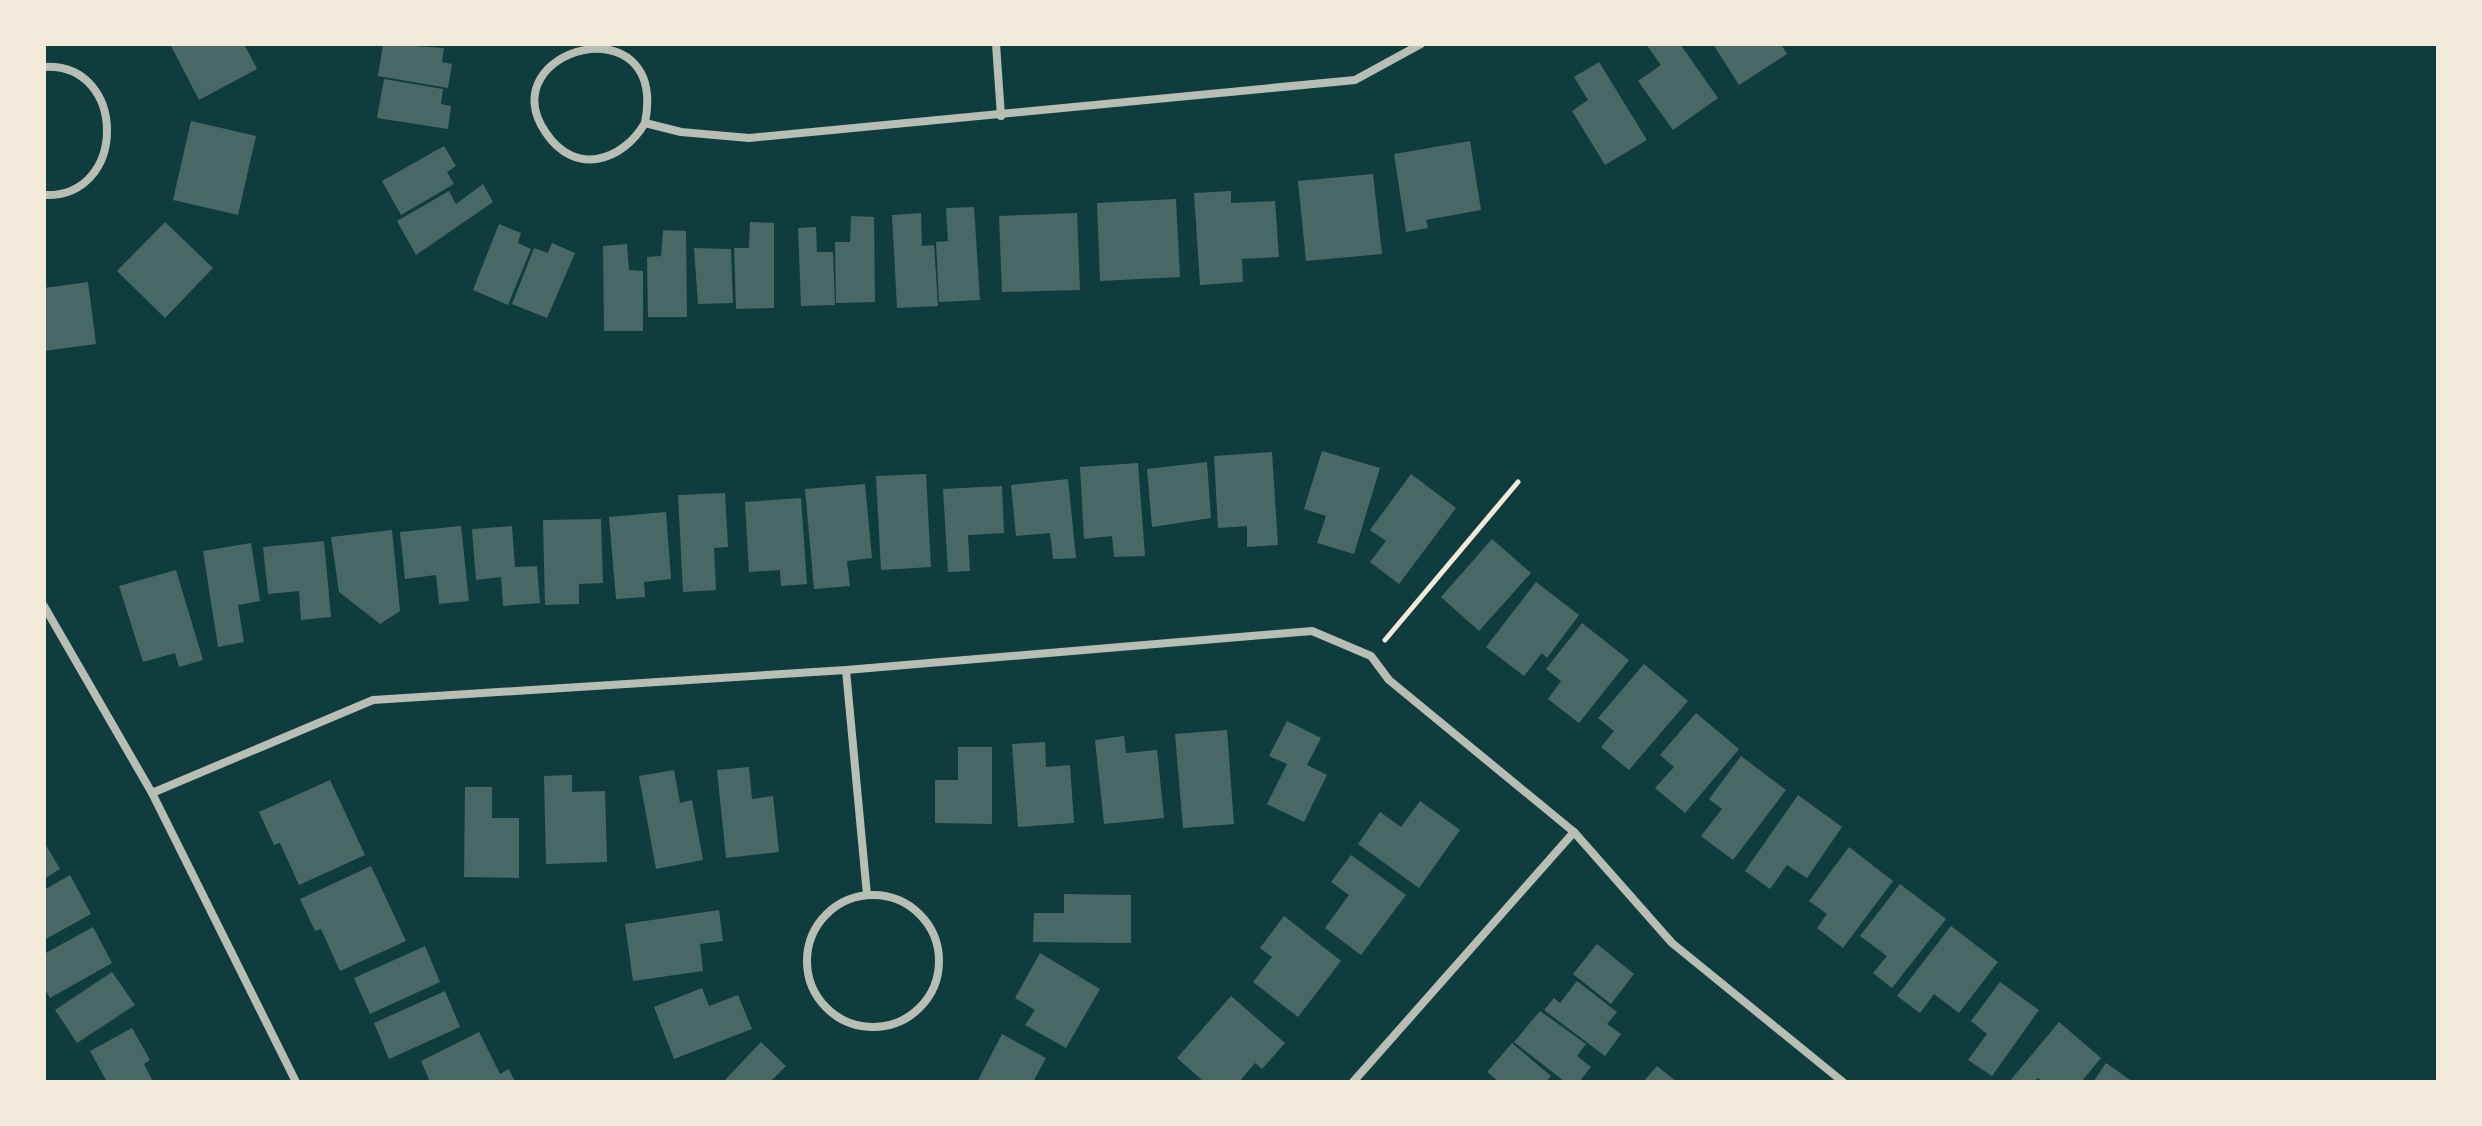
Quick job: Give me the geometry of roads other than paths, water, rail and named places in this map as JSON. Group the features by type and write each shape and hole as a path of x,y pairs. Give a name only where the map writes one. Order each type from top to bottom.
{"street":[{"path":"996,44 1001,116"},
{"path":"645,123 681,132 749,138 1355,80 1421,44"},
{"path":"589,47 608,49 624,57 638,70 647,87 645,123 636,139 606,158 588,159 571,155 555,145 541,122 537,94 543,76 555,61 570,51 589,47"},
{"path":"44,67 71,71 90,84 103,101 110,123 108,145 101,164 88,179 71,190 44,195"},
{"path":"44,606 152,793 296,1082"},
{"path":"152,793 373,700 846,670 1312,631 1371,656 1389,680 1574,832 1672,943 1843,1082"},
{"path":"846,670 867,895"},
{"path":"1353,1082 1574,832"},
{"path":"867,895 889,897 910,906 926,921 938,952 935,985 923,1004 906,1019 885,1026 862,1027 842,1020 819,998 808,970 812,939 829,912 847,901 867,895"}]}
